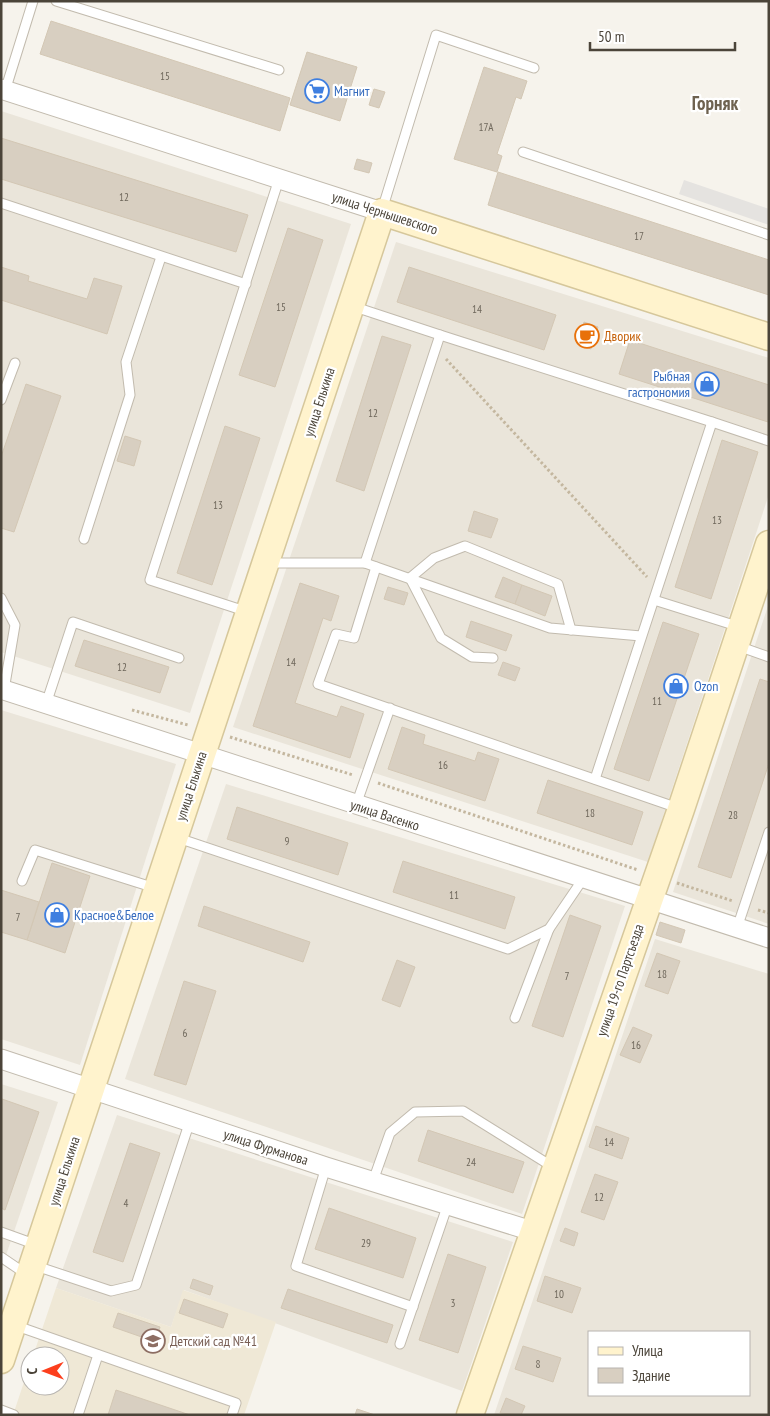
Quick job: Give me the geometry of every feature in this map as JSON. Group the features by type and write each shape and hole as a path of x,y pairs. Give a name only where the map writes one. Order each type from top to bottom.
{"street":[{"name":"улица Чернышевского","path":"3,90 769,337"},
{"name":"улица Елькина","path":"1,1360 382,212"},
{"name":"улица 19-го Партсъезда","path":"470,1415 652,887 681,809 769,544"},
{"name":"улица Васенко","path":"3,690 583,879 652,887 737,928 769,938"},
{"name":"улица Фурманова","path":"1,1060 91,1088 326,1167 532,1232"}],"lane":[{"path":"3,90 33,1"},
{"path":"56,1 279,70"},
{"path":"382,212 436,35 534,68"},
{"path":"523,152 769,235"},
{"path":"249,612 150,580 279,179"},
{"path":"1,203 246,284"},
{"path":"84,540 130,395 126,362 161,257"},
{"path":"350,306 769,441"},
{"path":"365,563 440,335"},
{"path":"1,400 15,363"},
{"path":"595,779 712,422"},
{"path":"410,578 434,558 465,546 558,584 571,630"},
{"path":"265,563 365,563 550,628 642,636"},
{"path":"376,567 354,638 336,634 318,684 681,809"},
{"path":"410,578 441,638 472,657 494,658"},
{"path":"1,598 15,625 3,690"},
{"path":"654,600 738,636 769,657"},
{"path":"46,704 73,622 179,658"},
{"path":"356,805 390,708"},
{"path":"737,928 769,832"},
{"path":"175,837 508,949 549,930"},
{"path":"22,881 35,850 158,888"},
{"path":"515,1018 549,930 583,879"},
{"path":"373,1181 390,1133 415,1112 463,1111 555,1168"},
{"path":"1,1257 34,1262 111,1291 136,1285 190,1122"},
{"path":"326,1167 296,1266 413,1307"},
{"path":"400,1344 448,1204"},
{"path":"1,1232 34,1262"},
{"path":"13,1325 236,1403 232,1415"},
{"path":"78,1415 98,1355"},
{"path":"1,1410 14,1415"}],"path":[{"path":"436,347 658,588"},
{"path":"126,708 210,731 365,779 652,887 744,905 769,913"}],"shaded area":[{"path":"1,111 351,224 190,713 1,652"},
{"path":"684,180 769,209 769,225 679,194"},
{"path":"396,242 769,358 769,494 648,862 233,727"},
{"path":"769,603 769,924 673,892"},
{"path":"1,710 176,764 80,1065 1,1039"},
{"path":"226,784 625,906 522,1214 125,1079"},
{"path":"655,939 769,974 769,1415 494,1415"},
{"path":"1,1084 58,1102 1,1270"},
{"path":"117,1115 513,1242 462,1391 184,1290 171,1327 56,1288"},
{"name":"Детский сад №41","path":"56,1288 171,1327 183,1290 276,1322 244,1415 13,1415 20,1394 20,1396 70,1396 70,1346 36,1346"}],"building":[{"path":"51,21 290,98 280,131 40,54"},
{"path":"307,52 357,67 340,121 290,105"},
{"path":"484,67 527,81 521,99 516,97 497,154 502,156 497,172 454,159"},
{"path":"374,89 385,92 379,108 369,105"},
{"path":"1,138 248,215 236,252 1,179"},
{"path":"357,159 372,163 369,173 354,169"},
{"path":"498,172 769,260 769,295 488,205"},
{"path":"288,228 323,240 275,387 239,375"},
{"path":"1,267 29,276 28,281 87,299 94,278 122,286 107,334 1,300"},
{"path":"409,267 556,315 544,350 397,302"},
{"path":"584,322 598,327 591,349 577,344"},
{"path":"382,336 411,345 364,491 336,481"},
{"path":"630,340 769,385 768,422 619,374"},
{"path":"26,384 61,396 14,532 1,528 1,457"},
{"path":"225,426 260,438 212,585 177,573"},
{"path":"125,436 141,441 134,466 117,461"},
{"path":"722,440 758,452 711,599 675,587"},
{"path":"474,511 498,519 491,538 468,531"},
{"path":"503,577 522,585 515,604 495,597"},
{"path":"300,583 339,596 331,621 323,618 295,703 337,717 341,706 364,714 350,758 253,726"},
{"path":"522,585 552,596 545,616 515,604"},
{"path":"388,587 408,593 404,605 384,599"},
{"path":"471,621 512,635 506,651 466,637"},
{"path":"663,622 699,634 649,781 614,769"},
{"path":"84,640 169,667 160,693 75,666"},
{"path":"503,662 520,668 515,681 498,675"},
{"path":"760,679 769,682 769,763 731,878 698,867"},
{"path":"402,727 425,735 423,744 475,761 478,752 499,759 485,801 388,769"},
{"path":"548,780 643,812 632,845 537,813"},
{"path":"237,807 348,843 338,875 227,839"},
{"path":"403,861 515,897 505,929 393,892"},
{"path":"52,863 90,876 65,953 27,940"},
{"path":"1,890 39,902 27,940 1,932"},
{"path":"204,906 310,942 303,962 198,926"},
{"path":"570,915 601,926 563,1037 532,1026"},
{"path":"660,922 685,930 681,943 656,935"},
{"path":"657,953 680,961 668,994 645,986"},
{"path":"397,960 415,967 400,1007 382,1000"},
{"path":"184,981 216,991 186,1085 154,1075"},
{"path":"633,1027 652,1035 640,1063 620,1055"},
{"path":"2,1099 39,1112 5,1210 1,1208"},
{"path":"596,1126 629,1138 622,1159 589,1147"},
{"path":"428,1130 524,1162 513,1193 418,1161"},
{"path":"130,1143 160,1153 123,1262 93,1252"},
{"path":"595,1174 618,1182 604,1220 581,1212"},
{"path":"329,1208 416,1238 403,1278 315,1249"},
{"path":"565,1228 578,1233 574,1246 560,1241"},
{"path":"448,1254 486,1267 458,1353 419,1340"},
{"path":"545,1276 581,1288 572,1313 537,1301"},
{"path":"193,1279 213,1286 210,1295 190,1288"},
{"path":"288,1289 393,1325 387,1343 281,1308"},
{"path":"184,1299 228,1314 223,1328 179,1313"},
{"path":"118,1313 160,1327 156,1342 113,1327"},
{"path":"523,1346 561,1358 553,1382 515,1369"},
{"path":"116,1390 190,1415 108,1415"},
{"path":"506,1398 525,1406 521,1415 500,1413"},
{"path":"357,1409 375,1415 355,1415"}],"place":[{"name":"Магнит","path":"317,91"},
{"name":"Дворик","path":"587,336"},
{"name":"Рыбная гастрономия","path":"707,384"},
{"name":"Ozon","path":"676,686"},
{"name":"Красное&Белое","path":"57,915"},
{"name":"Детский сад №41","path":"153,1341"}],"district":[{"name":"Горняк","path":"715,103"}]}
